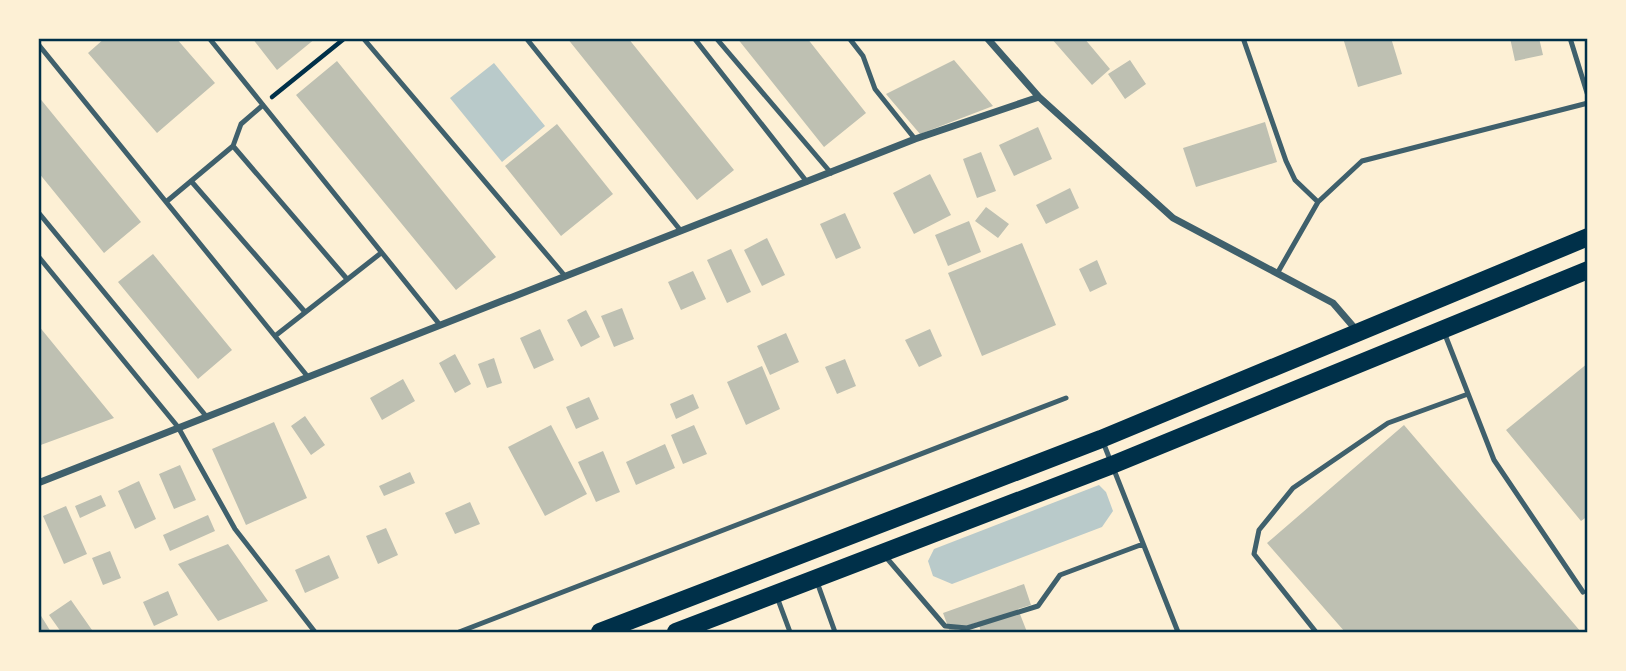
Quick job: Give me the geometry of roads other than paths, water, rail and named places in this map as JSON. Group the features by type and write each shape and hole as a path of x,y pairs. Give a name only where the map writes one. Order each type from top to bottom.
{"main road":[{"path":"600,632 1101,439 1587,237"},
{"path":"676,632 1112,465 1587,270"},
{"path":"1359,334 1368,359"}],"street":[{"path":"987,38 1039,97 1173,218 1333,303 1359,334"},
{"path":"38,482 915,139 1039,97"}],"lane":[{"path":"209,38 440,326"},
{"path":"363,38 565,276"},
{"path":"526,38 681,231"},
{"path":"694,38 807,182"},
{"path":"716,38 831,173"},
{"path":"849,38 863,56 875,89 915,139"},
{"path":"1243,38 1286,161 1295,180 1318,202"},
{"path":"1570,38 1587,96"},
{"path":"38,44 308,377"},
{"path":"1278,272 1318,202 1362,161 1587,103"},
{"path":"166,202 233,146 241,124 263,105"},
{"path":"233,146 347,279"},
{"path":"191,181 305,312"},
{"path":"38,212 206,416"},
{"path":"275,336 381,253"},
{"path":"38,256 178,428 235,529 316,632"},
{"path":"1443,329 1494,460 1583,592"},
{"path":"1316,632 1254,554 1259,530 1293,488 1388,423 1468,394"},
{"path":"459,632 1066,398"},
{"path":"1101,439 1178,632"},
{"path":"883,553 945,626 967,628 1038,606 1060,575 1143,544"},
{"path":"816,579 835,632"},
{"path":"776,594 790,632"}]}
